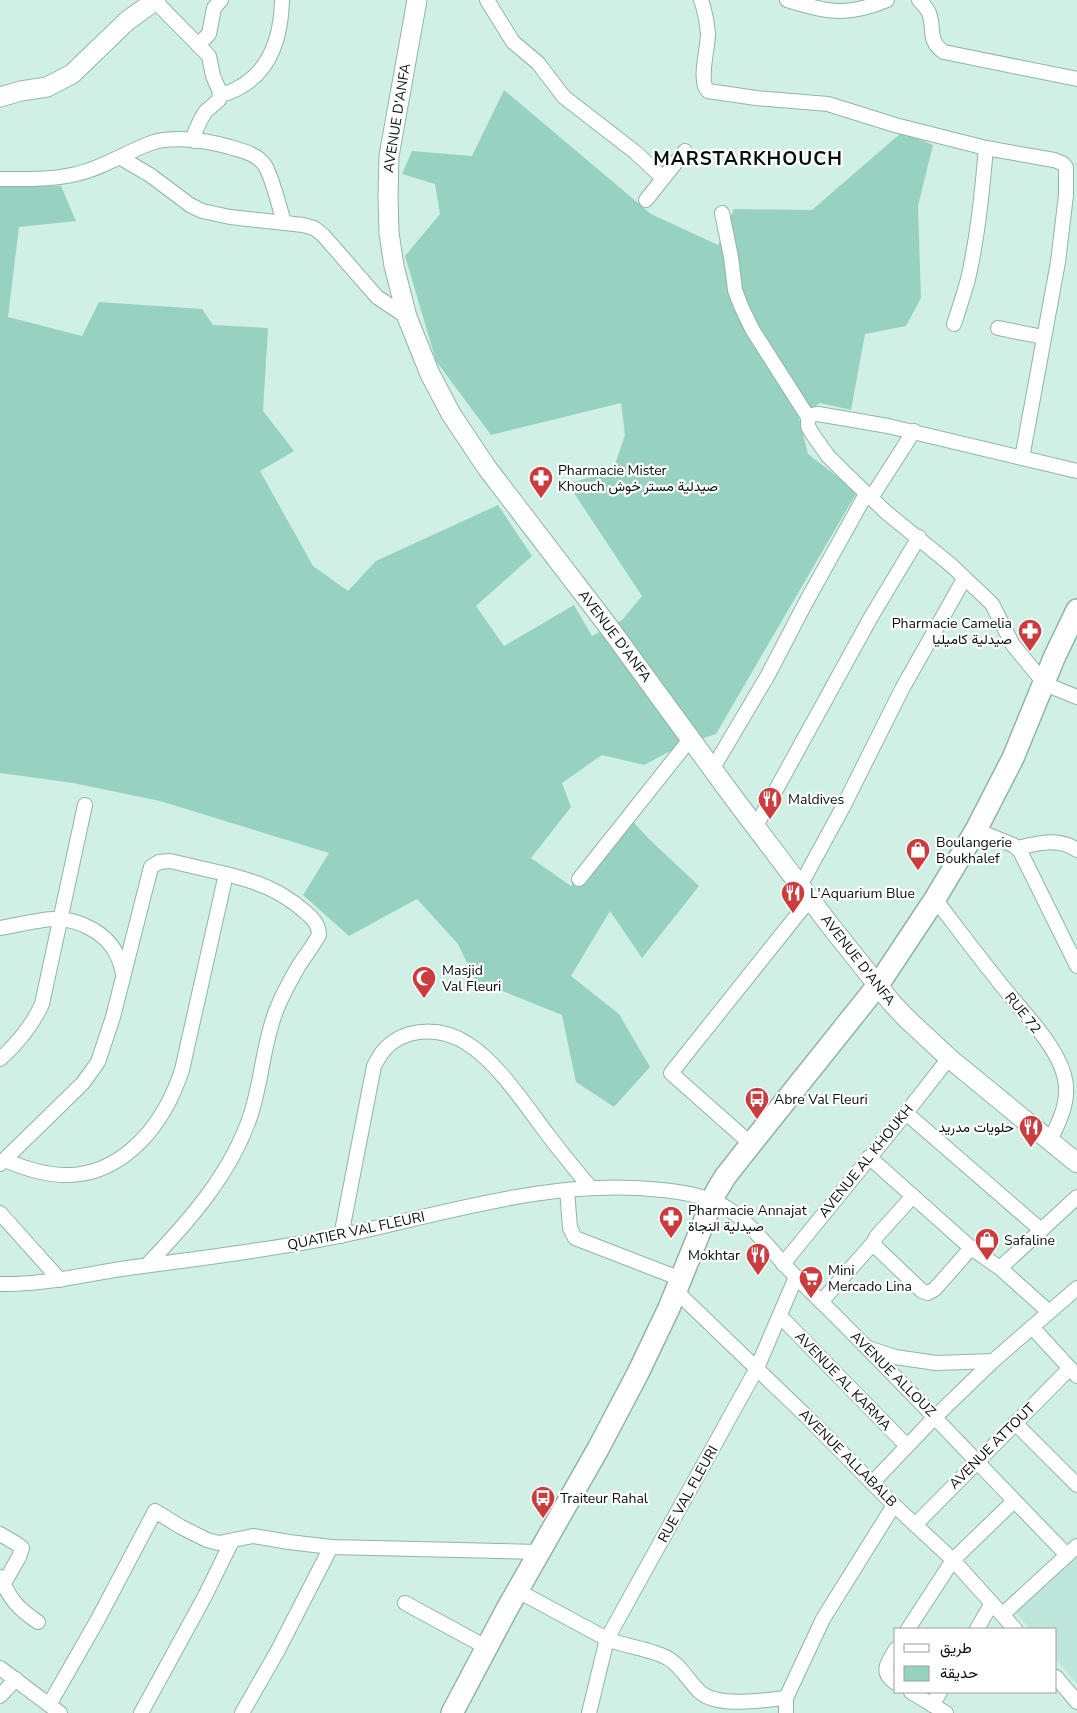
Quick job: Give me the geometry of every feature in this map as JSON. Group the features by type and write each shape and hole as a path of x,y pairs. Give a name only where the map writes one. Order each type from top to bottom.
{"main road":[{"path":"452,1713 486,1647 618,1411 661,1327 712,1200 725,1177 878,985 935,899 976,830 1012,758 1054,658 1076,612"}],"street":[{"path":"0,97 20,91 47,87 72,74 126,21 156,0 209,56 213,76 221,95 219,100 206,111 201,119 195,132 194,141"},
{"path":"198,45 209,34 214,8 222,0"},
{"path":"221,95 236,91 261,71 273,51 280,26 282,0"},
{"name":"AVENUE D'ANFA","path":"417,0 392,132 388,177 388,216 397,281 407,317 430,374 451,414 466,439 805,892 878,985 906,1018 949,1058 1077,1163"},
{"path":"486,0 509,36 518,47 538,64 564,97 639,155 663,178"},
{"path":"701,0 708,32 704,80 708,91 756,98 828,104 895,125 986,148 1054,160 1066,167 1066,195 1058,262 1022,458"},
{"path":"787,0 830,12 856,10 887,0"},
{"path":"919,0 929,13 934,42 944,52 1077,79"},
{"path":"0,179 49,178 72,175 121,158 143,146 164,140 194,141 226,146 258,158 266,167 284,222"},
{"path":"954,324 968,281 975,249 986,148"},
{"path":"646,200 685,151"},
{"path":"121,158 150,175 190,205 202,211 230,217 309,226 318,231 377,297 407,317"},
{"path":"722,214 731,257 735,290 741,306 752,329 808,417 808,426 828,456 868,496 919,537 992,604 1014,645 1044,684 1077,696"},
{"path":"998,328 1043,338"},
{"path":"808,417 818,414 914,431 1077,471"},
{"path":"713,768 768,675 810,594 868,496 914,431"},
{"path":"756,826 871,617 919,537"},
{"path":"751,1144 671,1073 805,892 843,807 902,689 964,579"},
{"path":"580,879 691,738"},
{"path":"0,1059 24,1035 42,1004 85,805"},
{"path":"976,830 1017,848 1040,843 1060,842 1070,845 1077,850"},
{"path":"1017,848 1077,966"},
{"path":"2,1162 83,1083 94,1069 104,1047 150,872 154,864 170,861 226,874 260,883 283,895 314,920 319,928 318,935 292,978 276,1013 267,1039 251,1113 235,1152 200,1204 147,1265"},
{"path":"2,1162 46,1174 88,1174 106,1168 116,1162 134,1148 152,1128 170,1101 182,1070 226,874"},
{"name":"RUE 72","path":"935,899 1042,1036 1060,1064 1066,1087 1066,1100 1060,1122 1050,1141"},
{"path":"0,928 60,919 86,926 105,940 117,954 124,974"},
{"path":"341,1236 374,1066 388,1046 408,1035 420,1032 449,1034 469,1044 481,1054 512,1088 591,1188"},
{"name":"AVENUE AL KHOUKH","path":"783,1264 949,1058"},
{"path":"906,1113 1041,1230"},
{"path":"869,1157 971,1248 1000,1268 1049,1312"},
{"name":"QUATIER VAL FLEURI","path":"0,1284 60,1280 147,1265 248,1252 341,1236 522,1195 612,1187 675,1191 712,1200"},
{"path":"567,1190 570,1228 575,1238 679,1285"},
{"path":"822,1302 913,1196"},
{"path":"1000,1268 1077,1197"},
{"name":"AVENUE ALLOUZ","path":"712,1200 736,1214 783,1264 869,1348 1014,1501 1072,1550"},
{"path":"0,1213 60,1280"},
{"path":"874,1242 922,1292 928,1293 935,1289 971,1248"},
{"name":"RUE VAL FLEURI","path":"587,1712 607,1639 757,1368 796,1277"},
{"name":"AVENUE ALLABALB","path":"679,1285 757,1368 894,1505 953,1560 1014,1628"},
{"path":"872,1483 993,1360 1049,1312 1076,1292"},
{"name":"AVENUE AL KARMA","path":"780,1316 907,1446"},
{"path":"1032,1327 1073,1372"},
{"path":"869,1348 895,1356 936,1363 993,1360"},
{"name":"AVENUE ATTOUT","path":"915,1525 976,1461 1073,1372"},
{"path":"1016,1423 1075,1478"},
{"path":"909,1628 953,1560 1014,1501"},
{"path":"786,1713 786,1698 823,1619 894,1505"},
{"path":"0,1668 54,1709 97,1621 155,1511 206,1540 219,1543 253,1536 330,1546 540,1552"},
{"path":"0,1534 22,1548 16,1563 2,1581 7,1594 22,1612 38,1622"},
{"path":"141,1713 205,1596 232,1541"},
{"path":"242,1713 277,1652 330,1546"},
{"path":"1003,1614 1072,1550"},
{"path":"518,1590 607,1639 621,1645 668,1658 675,1663 702,1694 711,1700 753,1701 786,1698"},
{"path":"405,1603 486,1647"},
{"path":"978,1628 992,1603"},
{"path":"893,1681 887,1676 886,1666 894,1652"},
{"path":"1057,1678 1077,1702"},
{"path":"0,1696 16,1679"},
{"path":"913,1693 946,1713"},
{"path":"932,1705 939,1693"}],"shaded area":[{"path":"1077,1549 1077,1684 1057,1660 1057,1628 1029,1628 1013,1609"}],"green space":[{"path":"504,90 651,214 718,245 734,209 812,210 902,132 933,145 918,206 921,298 906,326 865,334 851,410 820,403 799,418 808,454 857,492 716,734 680,746 644,765 602,755 562,783 571,807 531,858 571,886 624,812 649,839 699,886 642,958 610,911 571,976 619,1014 650,1067 614,1107 576,1082 562,1015 475,980 458,944 417,899 349,936 303,895 329,853 160,801 73,783 0,773 0,186 61,186 76,221 19,227 8,317 82,336 99,302 202,309 213,325 268,328 263,411 294,451 260,471 313,566 348,591 376,561 498,505 532,556 476,606 504,646 574,605 592,636 622,620 642,596 568,484 613,470 625,435 621,403 491,435 436,361 405,256 440,214 435,184 402,174 412,151 472,156"}],"place":[{"name":"Pharmacie Mister Khouch صيدلية مستر خوش","path":"541,499"},
{"name":"Pharmacie Camelia صيدلية كاميليا","path":"1030,652"},
{"name":"Maldives","path":"770,820"},
{"name":"Boulangerie Boukhalef","path":"918,871"},
{"name":"L'Aquarium Blue","path":"793,914"},
{"name":"Masjid Val Fleuri","path":"424,999"},
{"name":"Abre Val Fleuri","path":"757,1120"},
{"name":"حلويات مدريد","path":"1031,1148"},
{"name":"Pharmacie Annajat صيدلية النجاة","path":"671,1239"},
{"name":"Safaline","path":"987,1261"},
{"name":"Mokhtar","path":"758,1276"},
{"name":"Mini Mercado Lina","path":"811,1299"},
{"name":"Traiteur Rahal","path":"543,1519"}],"district":[{"name":"MARSTARKHOUCH","path":"748,159"}]}
